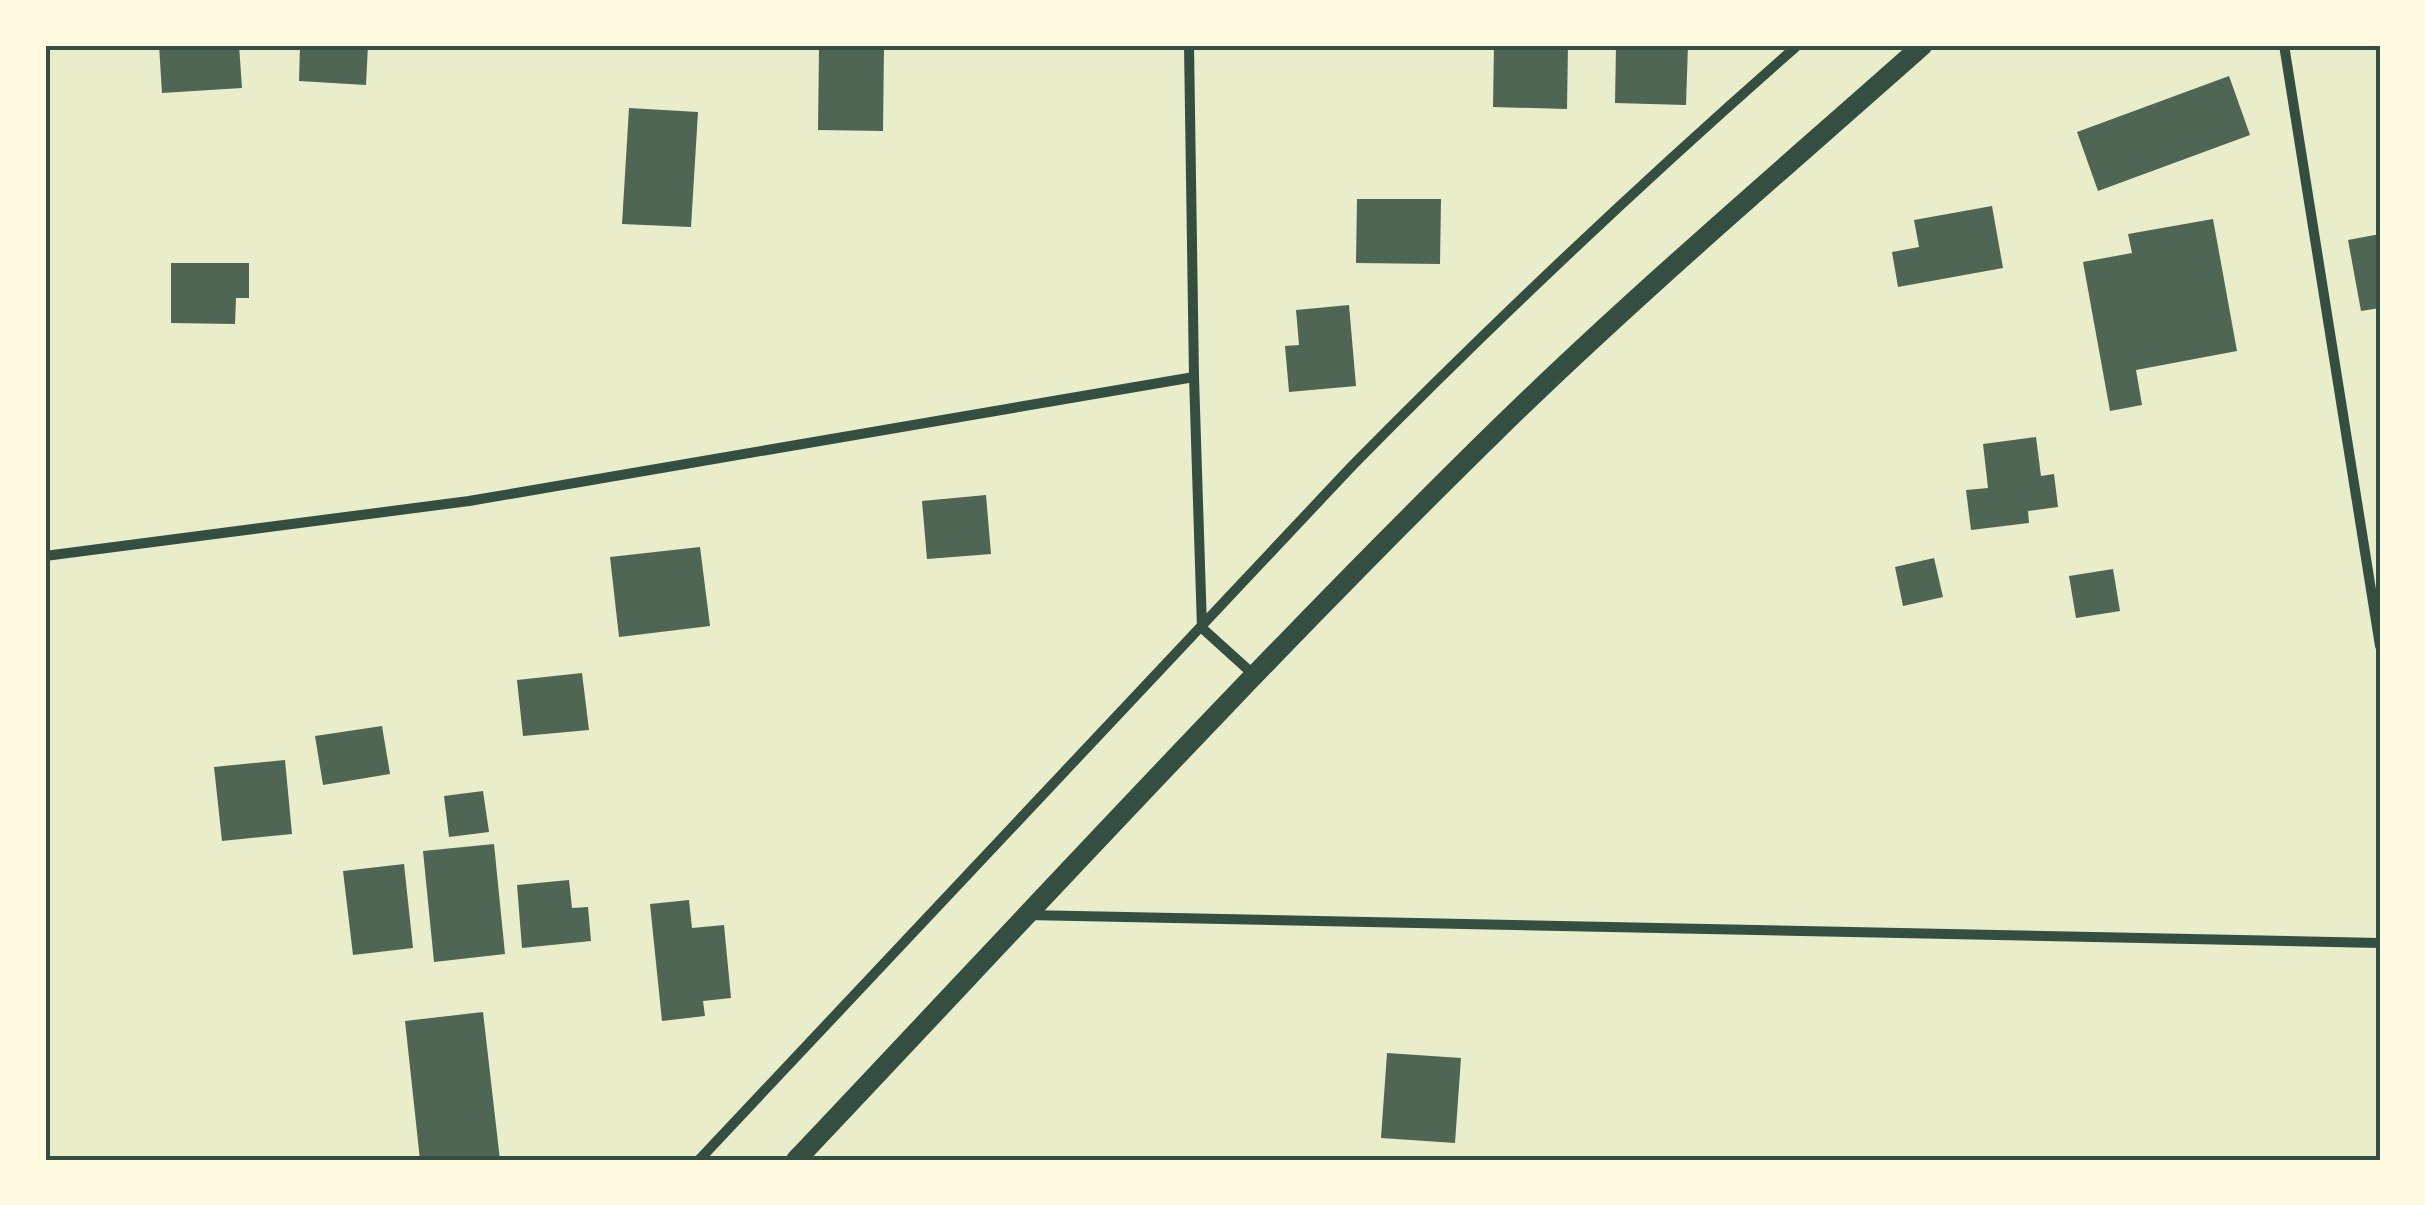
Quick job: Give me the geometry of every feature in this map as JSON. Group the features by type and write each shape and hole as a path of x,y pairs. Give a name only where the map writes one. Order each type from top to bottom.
{"main road":[{"path":"796,1160 1254,676 1500,427 1922,45"}],"street":[{"path":"1189,45 1202,628 1254,676"},
{"path":"699,1160 1364,453 1511,307 1798,45"},
{"path":"2284,45 2380,646"},
{"path":"45,556 469,501 1194,378"},
{"path":"1027,915 2380,943"}],"building":[{"path":"159,45 239,45 242,88 162,93"},
{"path":"300,45 368,45 366,85 299,81"},
{"path":"1494,45 1568,45 1567,109 1493,107"},
{"path":"1616,45 1688,45 1686,105 1615,103"},
{"path":"819,48 884,48 883,131 818,130"},
{"path":"2229,76 2250,135 2098,191 2077,132"},
{"path":"629,108 698,112 691,227 622,224"},
{"path":"1357,199 1441,199 1440,264 1356,263"},
{"path":"1992,206 2003,268 1898,287 1892,252 1919,247 1914,220"},
{"path":"2213,219 2237,351 2136,370 2142,405 2110,411 2083,262 2132,253 2128,234"},
{"path":"2380,234 2380,308 2361,311 2348,240"},
{"path":"171,263 249,263 249,298 236,298 235,324 171,323"},
{"path":"1349,305 1356,386 1289,392 1285,346 1299,345 1296,310"},
{"path":"2036,437 2041,476 2054,474 2058,507 2028,511 2029,523 1971,530 1966,490 1988,488 1983,444"},
{"path":"986,495 991,554 927,559 922,501"},
{"path":"700,547 710,626 619,637 610,557"},
{"path":"1934,558 1943,597 1903,606 1895,567"},
{"path":"2113,569 2120,611 2076,618 2069,576"},
{"path":"582,673 589,730 523,736 517,680"},
{"path":"382,726 390,774 323,785 315,736"},
{"path":"285,760 292,834 222,841 214,767"},
{"path":"483,791 489,832 449,837 444,796"},
{"path":"494,844 505,954 434,962 423,851"},
{"path":"404,864 413,948 353,955 343,871"},
{"path":"569,880 572,908 588,907 591,941 522,948 517,885"},
{"path":"689,900 692,928 724,925 731,998 703,1001 705,1016 662,1021 650,904"},
{"path":"483,1012 500,1160 420,1160 405,1021"},
{"path":"1387,1053 1461,1058 1455,1143 1381,1138"}]}
